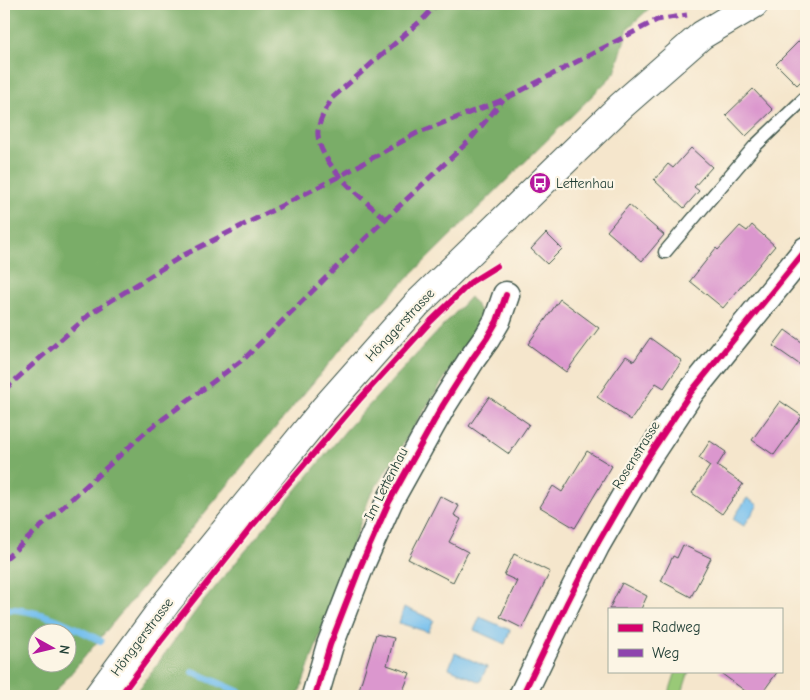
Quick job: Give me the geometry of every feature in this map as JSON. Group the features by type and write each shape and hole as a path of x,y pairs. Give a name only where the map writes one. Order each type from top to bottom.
{"main road":[{"name":"Hönggerstrasse","path":"98,696 168,602 324,409 417,304 621,106 702,35 754,4"}],"street":[{"name":"Rosenstrasse","path":"522,696 596,546 644,463 691,392 806,250"},
{"name":"Im Lettenhau","path":"315,696 330,646 389,502 443,405 497,321 506,295"}],"lane":[{"path":"665,252 755,146 806,97"}],"green space":[{"path":"4,4 654,4 628,28 615,73 366,319 78,665 78,622 28,622 28,672 72,672 52,696 4,696"},
{"path":"470,297 484,316 370,496 298,696 199,696 171,693 168,696 134,696 198,608 347,429"},
{"path":"676,672 689,672 681,696 668,696"}],"water":[{"path":"747,498 758,505 744,526 733,519"},
{"path":"404,607 434,620 428,632 399,623"},
{"path":"480,617 510,630 505,644 474,630"},
{"path":"455,653 487,667 480,682 449,668"}],"building":[{"path":"806,34 806,76 797,85 776,64"},
{"path":"753,89 773,110 746,136 726,115"},
{"path":"691,148 712,167 694,187 699,191 684,208 654,180 668,164 673,168"},
{"path":"629,205 664,235 642,261 607,231"},
{"path":"752,225 775,246 723,308 690,281 716,248 718,250 740,226 747,231"},
{"path":"546,233 562,249 547,264 531,249"},
{"path":"560,299 599,328 566,372 528,344"},
{"path":"785,330 806,345 806,369 773,346"},
{"path":"650,338 682,361 664,388 656,383 631,420 597,397 626,356 634,361"},
{"path":"489,397 529,424 509,454 469,426"},
{"path":"780,401 802,416 774,455 752,440"},
{"path":"710,441 726,452 717,466 743,484 722,514 692,493 710,466 699,458"},
{"path":"587,451 612,466 575,528 540,507 553,486 562,492"},
{"path":"440,496 459,506 454,515 461,519 449,542 468,552 453,582 408,559"},
{"path":"683,545 711,558 691,597 661,581 673,556 677,558"},
{"path":"514,554 550,572 522,628 500,617 517,581 504,575"},
{"path":"622,583 647,596 641,608 610,608"},
{"path":"376,634 394,638 387,665 410,673 401,696 357,696"},
{"path":"719,672 777,672 760,696 752,696"}],"waterway":[{"path":"4,609 42,615 101,641"},
{"path":"193,672 248,696"}],"marked path":[{"path":"385,219 342,179 332,167 324,155 319,142 318,130 322,117 332,98 424,18 437,4"},
{"path":"4,390 90,314 182,256 340,176 417,133 505,99 657,20 687,15"},
{"path":"4,560 148,430 245,358 379,225 469,141 503,100"}],"cycle path":[{"path":"522,696 596,546 644,463 691,392 806,250"},
{"path":"120,696 160,642 252,526 359,400 431,321 471,282 497,266"},
{"path":"315,696 330,645 361,565 389,502 443,405 497,321 506,295"}],"place":[{"name":"Lettenhau","path":"540,183"}]}
